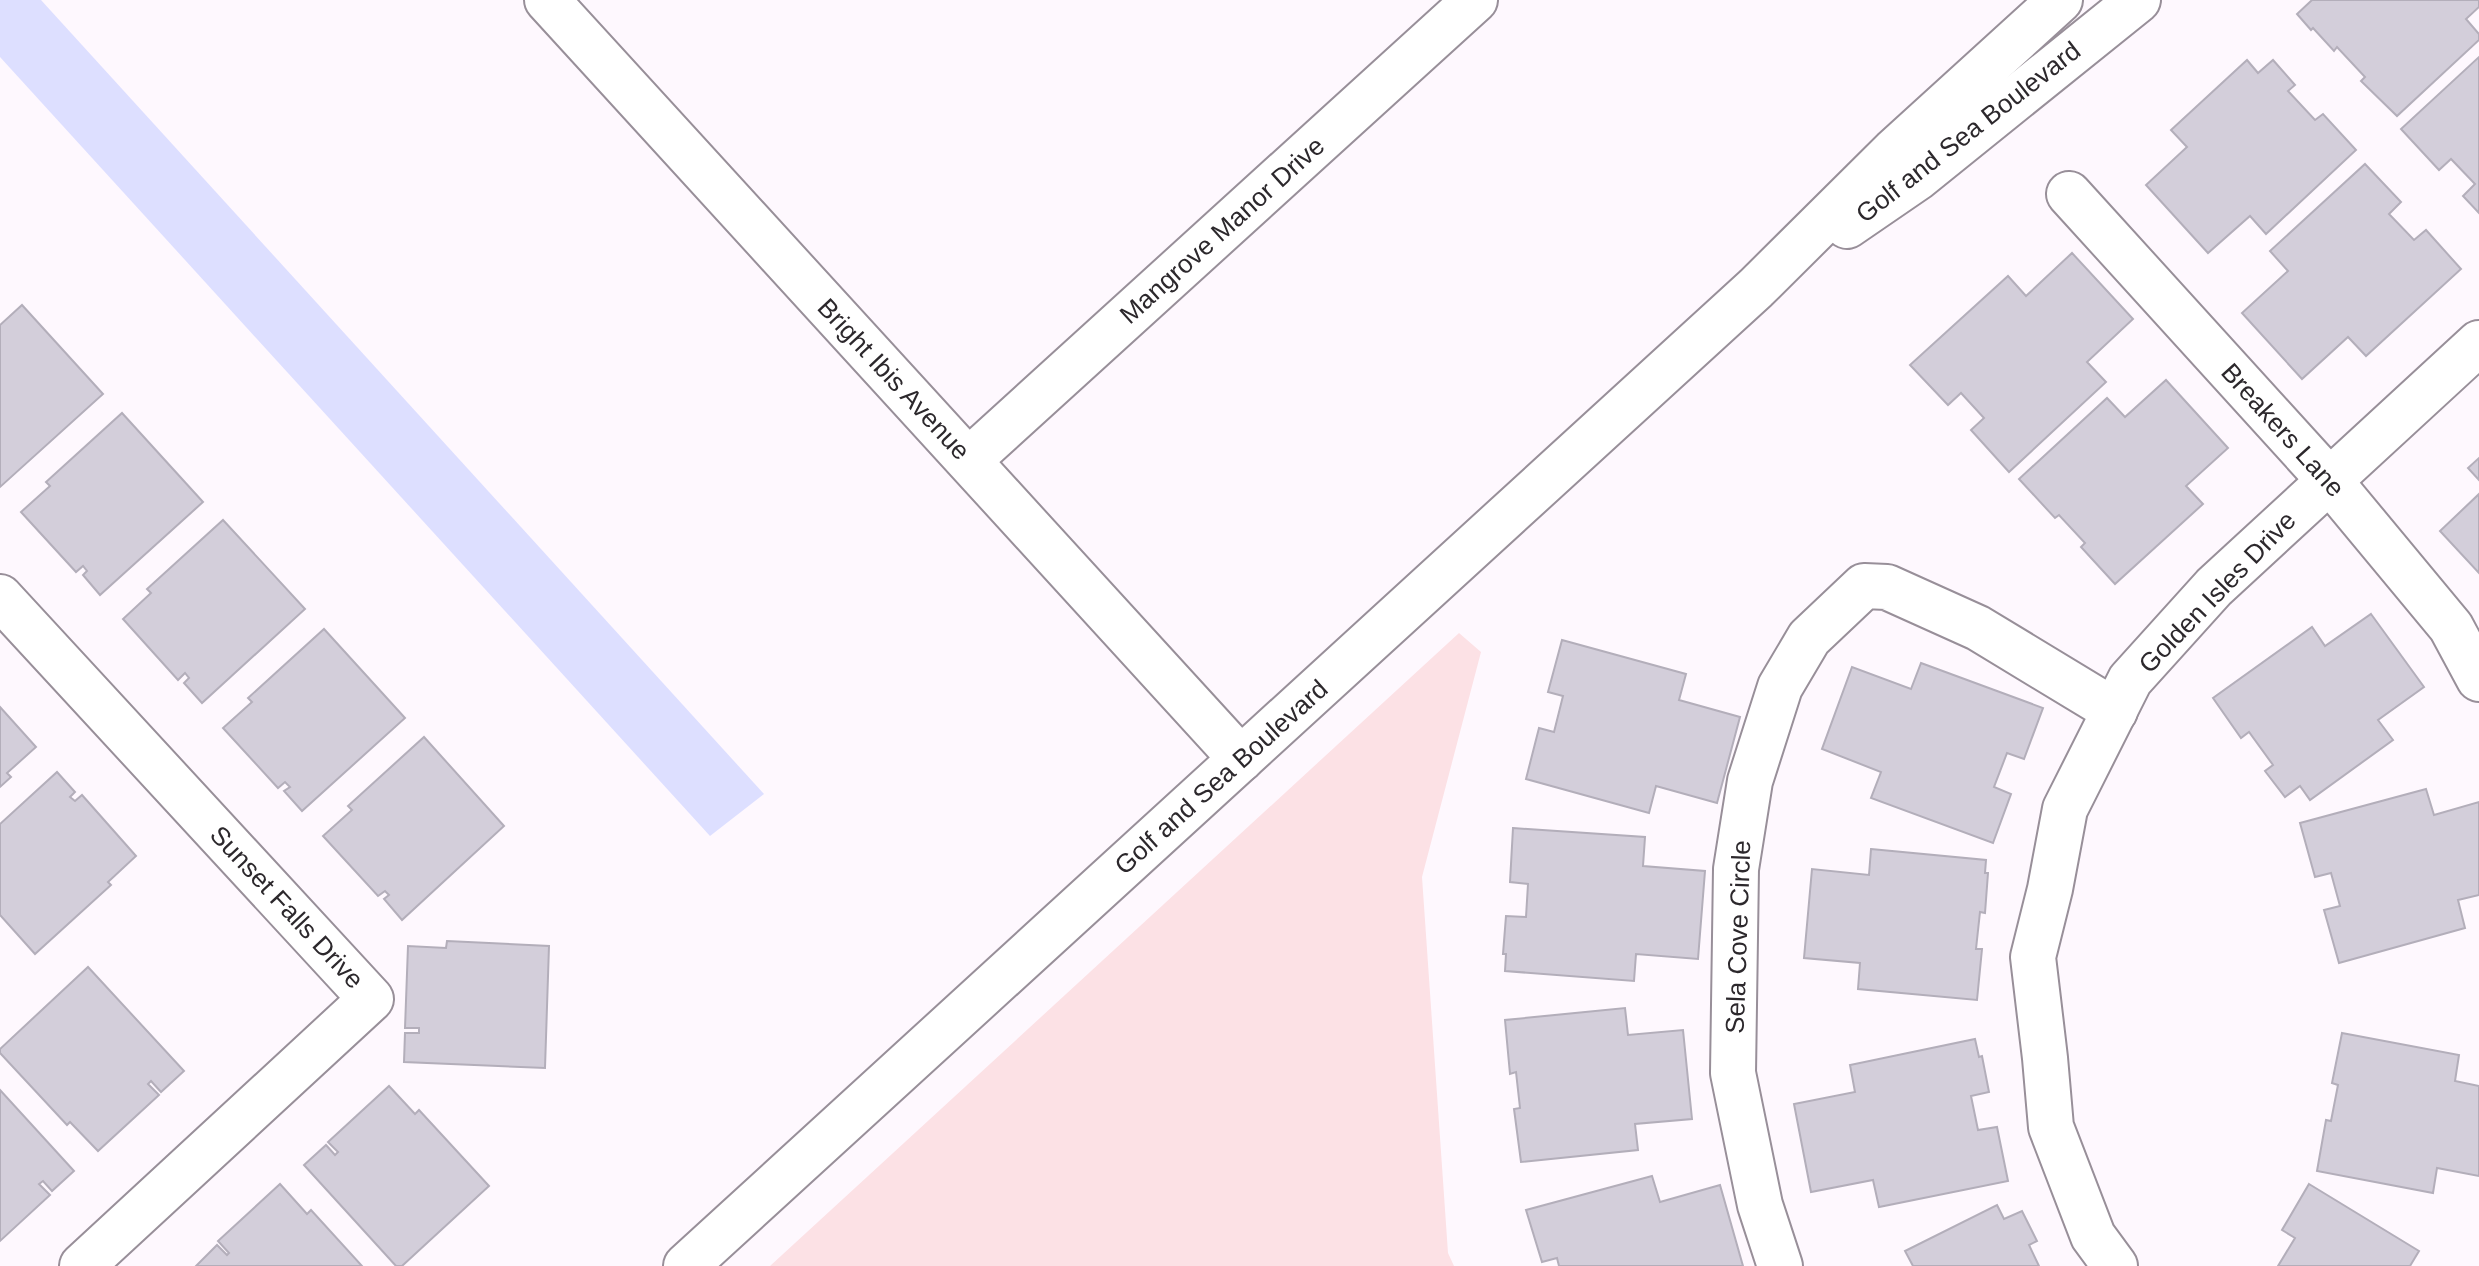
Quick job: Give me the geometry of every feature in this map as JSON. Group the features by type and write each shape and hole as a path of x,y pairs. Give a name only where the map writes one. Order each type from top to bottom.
{"street":[{"name":"Bright Ibis Avenue","path":"547,0 1241,759"},
{"name":"Mangrove Manor Drive","path":"969,460 1475,0"},
{"name":"Golf and Sea Boulevard","path":"686,1266 1756,288 1894,151 2060,0"},
{"name":"Golf and Sea Boulevard","path":"1756,288 1917,178 2138,0"},
{"name":"Breakers Lane","path":"2069,194 2329,480 2451,627 2479,679"},
{"name":"Golden Isles Drive","path":"2115,1266 2093,1236 2051,1127 2033,957 2065,809 2130,680 2214,587 2479,343"},
{"name":"Sela Cove Circle","path":"1780,1266 1760,1205 1733,1073 1736,869 1750,781 1780,687 1809,638 1864,586 1887,587 1978,628 2115,711"},
{"name":"Sunset Falls Drive","path":"0,597 371,999 82,1266"}],"shaded area":[{"path":"1459,633 1481,652 1422,877 1448,1253 1454,1266 770,1266"}],"water":[{"path":"0,0 41,0 764,794 710,836 0,57"}],"building":[{"path":"2312,0 2479,0 2479,7 2466,19 2479,34 2479,40 2397,116 2361,81 2365,77 2337,47 2334,51 2297,14"},
{"path":"2479,57 2479,213 2463,196 2475,184 2451,159 2439,170 2401,129"},
{"path":"2247,60 2258,73 2273,60 2295,85 2288,91 2315,120 2323,114 2356,150 2266,234 2250,216 2208,253 2146,185 2187,147 2171,130"},
{"path":"2365,164 2401,202 2389,214 2414,240 2426,230 2461,269 2366,356 2348,337 2302,379 2242,313 2288,271 2270,251"},
{"path":"2072,253 2133,319 2087,362 2106,382 2009,472 1971,430 1984,418 1961,393 1948,405 1910,365 2008,276 2026,296"},
{"path":"22,305 103,394 0,487 0,325"},
{"path":"2166,380 2228,448 2186,486 2203,504 2115,584 2081,547 2085,543 2059,515 2055,518 2019,479 2107,398 2125,417"},
{"path":"122,413 203,502 100,595 83,575 87,571 83,566 76,572 21,512 50,486 46,482"},
{"path":"2479,458 2479,480 2468,468"},
{"path":"2479,494 2479,573 2440,531"},
{"path":"223,520 305,609 202,703 184,683 189,678 185,673 178,680 123,619 151,593 147,589"},
{"path":"2371,614 2424,687 2378,720 2393,740 2310,800 2300,786 2285,797 2265,771 2273,765 2249,732 2241,738 2213,698 2312,627 2325,646"},
{"path":"324,629 405,718 302,811 284,791 290,787 285,782 278,788 223,728 252,702 248,698"},
{"path":"1562,640 1686,674 1679,700 1740,717 1717,803 1656,786 1649,813 1526,779 1539,728 1554,732 1563,696 1548,692"},
{"path":"1921,663 2043,708 2024,759 2007,753 1994,787 2011,794 1993,843 1871,798 1881,772 1822,749 1852,667 1911,689"},
{"path":"0,707 36,747 7,773 11,777 0,787"},
{"path":"424,737 504,826 402,920 384,899 389,895 385,891 378,896 323,836 352,810 348,806"},
{"path":"57,772 75,792 70,797 75,801 82,795 136,856 108,882 111,885 35,954 0,915 0,824"},
{"path":"2426,789 2434,815 2479,802 2479,895 2458,900 2465,928 2339,963 2324,910 2340,906 2331,873 2315,877 2300,823"},
{"path":"1513,828 1645,837 1643,866 1705,871 1698,959 1636,954 1634,981 1505,971 1506,916 1526,917 1528,884 1510,882"},
{"path":"1871,849 1986,860 1985,913 1980,912 1976,949 1982,949 1977,1000 1858,989 1860,963 1804,958 1812,869 1869,875"},
{"path":"447,941 549,946 545,1068 404,1062 405,1033 419,1033 419,1028 405,1028 408,946 446,948"},
{"path":"88,967 184,1071 161,1092 151,1081 148,1084 159,1095 98,1151 70,1122 67,1125 0,1053 0,1049"},
{"path":"1625,1008 1628,1035 1683,1030 1692,1119 1635,1124 1638,1150 1521,1162 1514,1109 1520,1108 1516,1072 1510,1074 1505,1020"},
{"path":"2342,1033 2459,1055 2455,1081 2479,1086 2479,1176 2437,1168 2433,1193 2317,1171 2326,1120 2331,1121 2338,1085 2332,1083"},
{"path":"1975,1039 1979,1057 1982,1056 1989,1092 1971,1096 1978,1130 1997,1127 2008,1181 1879,1207 1873,1180 1811,1192 1794,1104 1855,1092 1850,1065"},
{"path":"389,1086 415,1114 419,1110 489,1186 402,1266 396,1266 304,1165 326,1145 335,1155 338,1152 328,1142"},
{"path":"0,1090 74,1171 52,1191 43,1181 39,1184 50,1195 0,1241"},
{"path":"1652,1176 1660,1202 1720,1185 1743,1266 1559,1266 1557,1258 1542,1262 1526,1210"},
{"path":"280,1184 307,1214 311,1210 362,1266 196,1266 217,1245 227,1255 229,1253 218,1241"},
{"path":"2309,1184 2419,1251 2410,1266 2278,1266 2295,1238 2282,1230"},
{"path":"1997,1205 2004,1219 2022,1211 2037,1241 2029,1245 2039,1266 1913,1266 1905,1251"}]}
